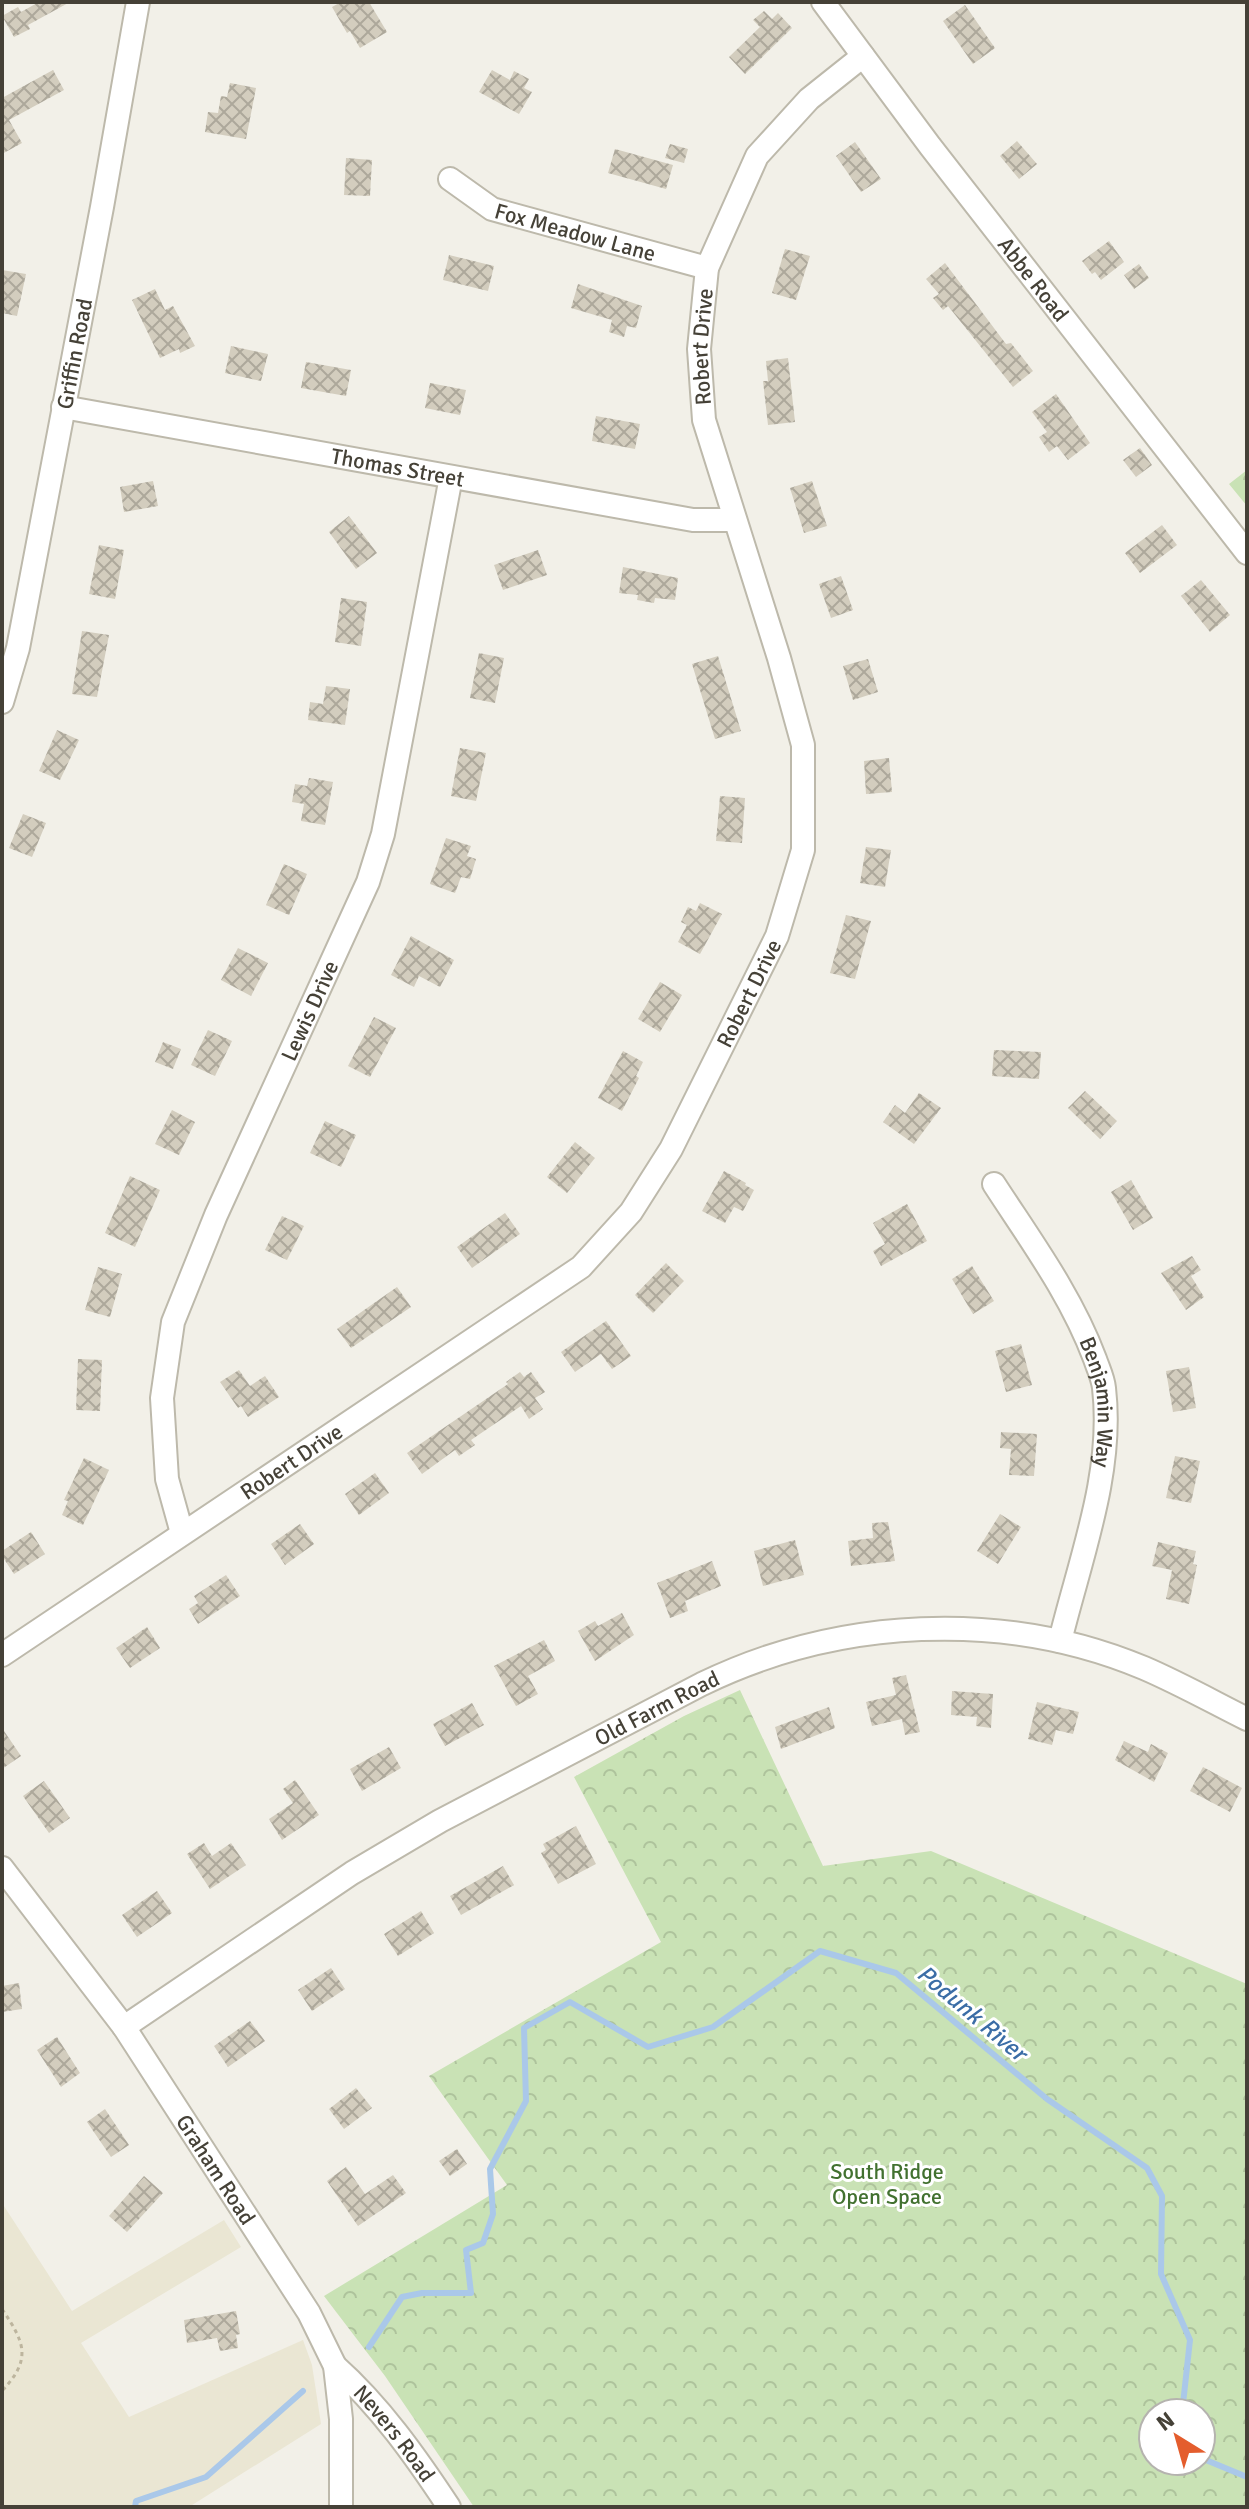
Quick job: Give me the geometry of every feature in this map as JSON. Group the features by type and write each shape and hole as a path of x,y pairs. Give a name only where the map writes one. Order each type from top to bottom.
{"street":[{"name":"Griffin Road","path":"2,702 18,648 138,2"},
{"name":"Abbe Road","path":"823,2 930,146 1247,553"},
{"name":"Robert Drive","path":"2,1655 581,1267 631,1212 671,1149 777,936 803,850 803,745 704,420 699,349 707,268 757,156 809,99 863,56"},
{"name":"Fox Meadow Lane","path":"450,179 492,209 707,268"},
{"name":"Thomas Street","path":"63,407 693,520 734,520"},
{"name":"Lewis Drive","path":"182,1533 167,1479 162,1398 173,1322 216,1215 368,882 383,834 451,477"},
{"name":"Benjamin Way","path":"994,1184 1083,1327 1104,1386 1104,1458 1060,1641"},
{"name":"Old Farm Road","path":"124,2027 352,1873 440,1821 728,1671 784,1652 854,1634 925,1629 977,1629 1060,1641 1143,1667 1247,1719"},
{"name":"Graham Road","path":"2,1868 124,2027 309,2313 335,2366 341,2419 341,2507"},
{"name":"Nevers Road","path":"335,2366 361,2390 449,2507"}],"path":[{"path":"2,2309 16,2330 23,2358 19,2370 2,2391"}],"shaded area":[{"path":"2,2203 72,2311 224,2220 241,2247 81,2343 129,2417 303,2340 312,2365 321,2424 189,2507 2,2507"}],"green space":[{"path":"1247,470 1247,506 1229,484"},
{"name":"South Ridge Open Space","path":"740,1690 823,1866 931,1851 1247,1984 1247,2507 474,2507 385,2376 324,2296 507,2185 429,2076 661,1942 574,1777 684,1716"}],"building":[{"path":"39,2 70,2 28,25 30,29 14,37 2,16 18,7 21,12"},
{"path":"341,2 369,2 387,32 360,48 332,7"},
{"path":"965,5 995,48 973,64 943,21"},
{"path":"764,11 772,19 778,13 792,28 745,74 729,57 760,27 753,20"},
{"path":"53,70 64,90 9,120 22,143 2,154 2,98"},
{"path":"492,70 510,80 514,71 529,79 524,88 532,92 519,114 479,92"},
{"path":"230,83 256,88 246,139 205,132 208,112 218,113 221,96 227,97"},
{"path":"1017,141 1037,164 1019,179 1000,156"},
{"path":"855,142 881,179 861,192 836,156"},
{"path":"670,144 688,149 684,163 665,158"},
{"path":"615,149 673,165 666,189 608,173"},
{"path":"346,158 372,160 370,196 344,195"},
{"path":"1109,241 1124,262 1101,280 1082,261"},
{"path":"785,249 810,256 796,300 772,293"},
{"path":"449,255 494,266 488,291 443,280"},
{"path":"945,263 1006,344 1011,343 1033,371 1013,387 948,306 943,310 933,298 939,294 926,279"},
{"path":"1139,264 1149,278 1134,289 1124,275"},
{"path":"2,270 26,274 17,316 2,313"},
{"path":"578,284 642,306 636,328 627,326 624,337 609,332 612,320 571,308"},
{"path":"155,289 165,310 173,306 195,346 160,358 132,300"},
{"path":"231,346 268,354 261,381 225,373"},
{"path":"788,358 795,422 768,425 763,381 768,381 766,361"},
{"path":"306,362 351,370 346,396 301,388"},
{"path":"430,383 466,390 460,415 425,408"},
{"path":"1056,394 1090,443 1068,460 1057,446 1049,452 1039,437 1047,432 1032,412"},
{"path":"596,416 640,424 635,449 592,441"},
{"path":"1140,448 1152,465 1136,477 1123,460"},
{"path":"153,481 158,506 124,512 120,487"},
{"path":"812,481 827,526 804,533 790,488"},
{"path":"349,516 377,553 356,569 329,532"},
{"path":"1162,525 1177,545 1140,573 1125,553"},
{"path":"99,545 124,550 115,599 89,594"},
{"path":"538,550 547,575 503,590 494,565"},
{"path":"623,567 678,578 675,600 655,598 654,603 637,600 638,595 619,593"},
{"path":"841,576 853,610 831,618 819,584"},
{"path":"1201,580 1230,615 1210,632 1181,596"},
{"path":"341,598 367,602 361,646 335,642"},
{"path":"82,631 109,635 97,697 72,694"},
{"path":"479,653 504,658 495,703 470,698"},
{"path":"718,656 741,731 715,739 692,664"},
{"path":"868,659 878,692 853,700 843,666"},
{"path":"326,686 350,689 345,725 308,720 310,702 323,704"},
{"path":"57,730 79,740 60,780 39,771"},
{"path":"460,748 486,753 476,801 451,796"},
{"path":"889,758 892,792 866,794 864,761"},
{"path":"309,778 333,782 325,825 301,821 304,804 292,802 295,784 307,786"},
{"path":"720,796 745,798 742,843 716,841"},
{"path":"23,814 46,823 32,857 9,848"},
{"path":"446,838 471,846 467,856 476,859 470,879 461,877 455,893 430,884"},
{"path":"866,847 891,850 885,887 860,883"},
{"path":"284,864 307,874 289,915 266,905"},
{"path":"700,903 722,914 700,954 678,942 687,925 681,922 688,907 696,911"},
{"path":"846,915 871,921 855,979 830,973"},
{"path":"411,936 454,960 440,987 419,976 414,987 391,975"},
{"path":"238,948 268,963 251,996 221,980"},
{"path":"660,982 682,995 660,1032 638,1019"},
{"path":"374,1017 396,1028 370,1077 348,1066"},
{"path":"208,1030 232,1041 215,1076 191,1065"},
{"path":"163,1042 181,1049 173,1069 155,1062"},
{"path":"994,1050 1041,1052 1039,1079 992,1076"},
{"path":"623,1051 643,1062 636,1076 639,1078 622,1111 598,1098"},
{"path":"1085,1091 1117,1121 1100,1139 1068,1108"},
{"path":"919,1093 941,1108 914,1144 883,1122 895,1105 905,1113"},
{"path":"172,1110 195,1122 179,1155 155,1144"},
{"path":"325,1121 356,1135 341,1167 310,1153"},
{"path":"575,1142 595,1158 567,1193 547,1177"},
{"path":"724,1171 754,1190 743,1211 734,1207 725,1223 702,1211"},
{"path":"130,1176 160,1190 135,1247 105,1233"},
{"path":"1131,1180 1153,1218 1133,1230 1111,1192"},
{"path":"907,1204 927,1241 881,1266 873,1251 885,1244 873,1223"},
{"path":"505,1213 520,1234 472,1268 457,1247"},
{"path":"282,1216 304,1226 287,1260 265,1250"},
{"path":"1192,1256 1201,1270 1191,1276 1204,1297 1186,1310 1161,1273"},
{"path":"666,1263 684,1281 653,1313 635,1295"},
{"path":"972,1266 994,1301 973,1314 952,1279"},
{"path":"98,1267 122,1274 110,1317 85,1310"},
{"path":"397,1287 411,1307 351,1348 337,1329"},
{"path":"606,1321 631,1356 612,1369 601,1354 575,1372 561,1352"},
{"path":"1021,1344 1032,1385 1006,1392 995,1351"},
{"path":"78,1359 102,1360 100,1411 76,1410"},
{"path":"1189,1367 1196,1408 1173,1412 1166,1371"},
{"path":"239,1370 250,1386 265,1376 279,1397 248,1417 220,1382"},
{"path":"520,1372 524,1377 531,1372 545,1392 535,1398 543,1409 529,1419 521,1406 471,1440 475,1445 459,1456 455,1450 422,1474 407,1453 508,1384 506,1382"},
{"path":"1001,1432 1037,1434 1034,1476 1009,1475 1011,1449 1000,1448"},
{"path":"1175,1456 1200,1461 1191,1503 1166,1498"},
{"path":"84,1458 109,1470 83,1525 62,1515 68,1501 64,1500"},
{"path":"375,1473 389,1493 359,1515 345,1494"},
{"path":"1000,1514 1021,1527 998,1564 977,1551"},
{"path":"888,1522 895,1561 851,1566 848,1541 873,1538 872,1523"},
{"path":"300,1524 314,1544 285,1565 271,1544"},
{"path":"31,1532 45,1554 14,1574 2,1551"},
{"path":"795,1540 804,1575 763,1586 754,1551"},
{"path":"1158,1542 1196,1551 1193,1564 1197,1565 1189,1604 1166,1599 1172,1570 1152,1566"},
{"path":"712,1561 721,1586 685,1601 688,1611 670,1618 657,1583"},
{"path":"226,1575 240,1596 198,1624 189,1609 198,1603 194,1596"},
{"path":"622,1613 634,1635 595,1661 578,1631 595,1621 598,1626"},
{"path":"147,1627 160,1648 130,1668 116,1648"},
{"path":"544,1640 555,1661 528,1676 538,1694 516,1706 494,1666"},
{"path":"906,1675 920,1732 905,1735 902,1719 872,1726 866,1702 896,1695 892,1678"},
{"path":"952,1691 993,1694 991,1728 976,1726 977,1717 951,1715"},
{"path":"1037,1702 1079,1712 1073,1734 1056,1730 1052,1745 1028,1739"},
{"path":"472,1703 484,1725 445,1746 433,1724"},
{"path":"829,1707 835,1728 781,1749 775,1727"},
{"path":"2,1728 21,1756 2,1769"},
{"path":"1124,1741 1148,1752 1151,1744 1168,1753 1154,1782 1115,1760"},
{"path":"389,1747 401,1768 362,1791 350,1769"},
{"path":"1203,1767 1242,1788 1230,1812 1190,1791"},
{"path":"295,1780 319,1815 282,1840 269,1819 293,1803 283,1789"},
{"path":"44,1781 70,1818 49,1833 23,1796"},
{"path":"576,1826 596,1864 558,1884 541,1853 546,1850 543,1844"},
{"path":"204,1843 212,1856 231,1843 246,1865 210,1889 187,1854"},
{"path":"503,1866 514,1885 461,1915 450,1896"},
{"path":"157,1891 172,1913 137,1937 122,1915"},
{"path":"421,1911 434,1933 398,1956 384,1934"},
{"path":"331,1968 345,1989 312,2011 298,1990"},
{"path":"19,1983 22,2009 2,2012 2,1986"},
{"path":"250,2021 265,2041 228,2067 214,2046"},
{"path":"57,2037 80,2073 61,2087 37,2050"},
{"path":"356,2088 372,2108 344,2129 329,2109"},
{"path":"105,2109 129,2145 111,2157 87,2122"},
{"path":"457,2149 467,2164 450,2176 439,2161"},
{"path":"346,2167 365,2194 393,2175 406,2193 358,2226 327,2181"},
{"path":"144,2176 163,2193 127,2232 109,2216"},
{"path":"236,2311 240,2334 236,2335 238,2348 220,2351 217,2338 187,2343 184,2320"}],"waterway":[{"name":"Podunk River","path":"369,2347 402,2297 422,2293 471,2293 466,2250 483,2243 493,2214 490,2169 526,2101 524,2028 570,2002 648,2047 713,2027 820,1951 896,1973 1047,2099 1147,2168 1162,2196 1161,2274 1190,2340 1184,2397"},
{"name":"Podunk River","path":"135,2507 136,2501 206,2477 303,2391"},
{"name":"Podunk River","path":"1217,2465 1247,2477"}]}
